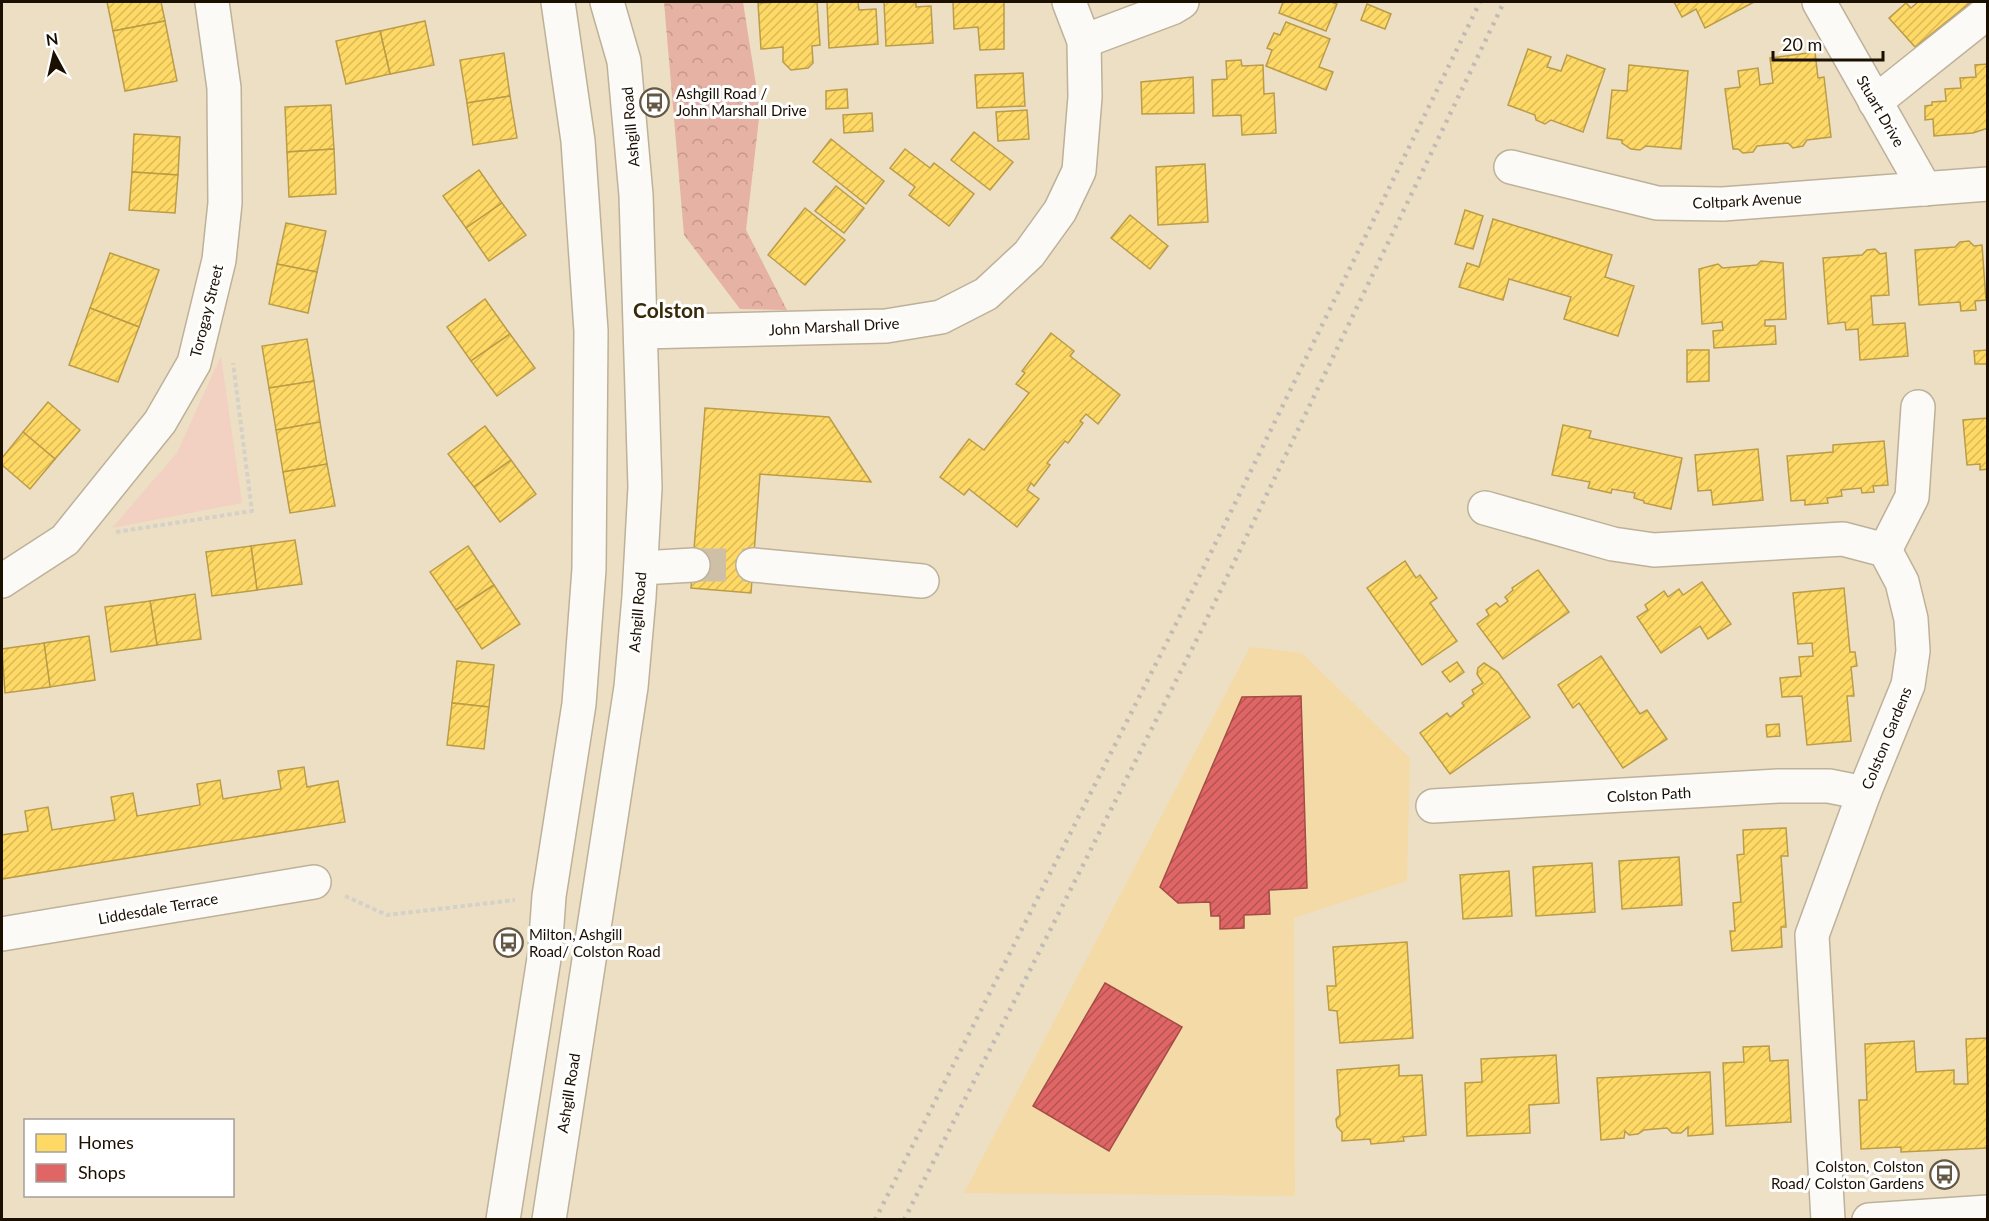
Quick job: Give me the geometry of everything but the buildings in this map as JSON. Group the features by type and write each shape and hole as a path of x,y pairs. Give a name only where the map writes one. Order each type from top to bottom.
{"street":[{"path":"503,1220 545,952 549,896 580,693 589,569 591,331 578,141 558,2"},
{"name":"Ashgill Road","path":"549,1220 631,687 645,487 636,195 624,61 607,2"},
{"name":"John Marshall Drive","path":"642,332 886,326 941,317 986,294 1029,254 1060,211 1079,171 1084,97 1084,41 1069,2"},
{"path":"1084,41 1172,8 1182,2"},
{"name":"Stuart Drive","path":"1819,2 1925,189"},
{"name":"Torogay Street","path":"2,581 65,540 160,422 194,363 219,260 225,203 221,3"},
{"path":"1875,102 1988,12"},
{"name":"Coltpark Avenue","path":"1511,167 1657,203 1723,204 1988,184"},
{"path":"1485,508 1614,544 1654,550 1843,539 1885,550 1912,497 1918,407"},
{"name":"Colston Gardens","path":"1828,1220 1812,935 1864,793 1908,685 1913,651 1911,619 1902,582 1885,550"},
{"path":"641,568 693,565"},
{"path":"753,565 922,581"},
{"name":"Colston Path","path":"1433,806 1778,786 1829,786 1864,793"},
{"name":"Liddesdale Terrace","path":"2,934 314,882"},
{"path":"1869,1220 1988,1212"}],"path":[{"path":"65,540 252,511 231,351"},
{"path":"314,882 387,915 549,896"}],"shaded area":[{"path":"221,356 242,503 112,528 177,453"},
{"path":"1250,647 1302,653 1410,758 1407,881 1294,918 1295,1196 964,1193"}],"green space":[{"path":"664,2 743,2 760,110 746,230 787,310 740,309 684,235"}],"tunnel":[{"path":"693,565 753,565"}],"railway":[{"path":"875,1220 1177,622 1480,2"},
{"path":"904,1220 1201,631 1504,2"}],"place":[{"name":"Ashgill Road / John Marshall Drive","path":"655,102"},
{"name":"Milton, Ashgill Road/ Colston Road","path":"508,943"},
{"name":"Colston, Colston Road/ Colston Gardens","path":"1945,1175"}],"district":[{"name":"Colston","path":"669,309"}]}
